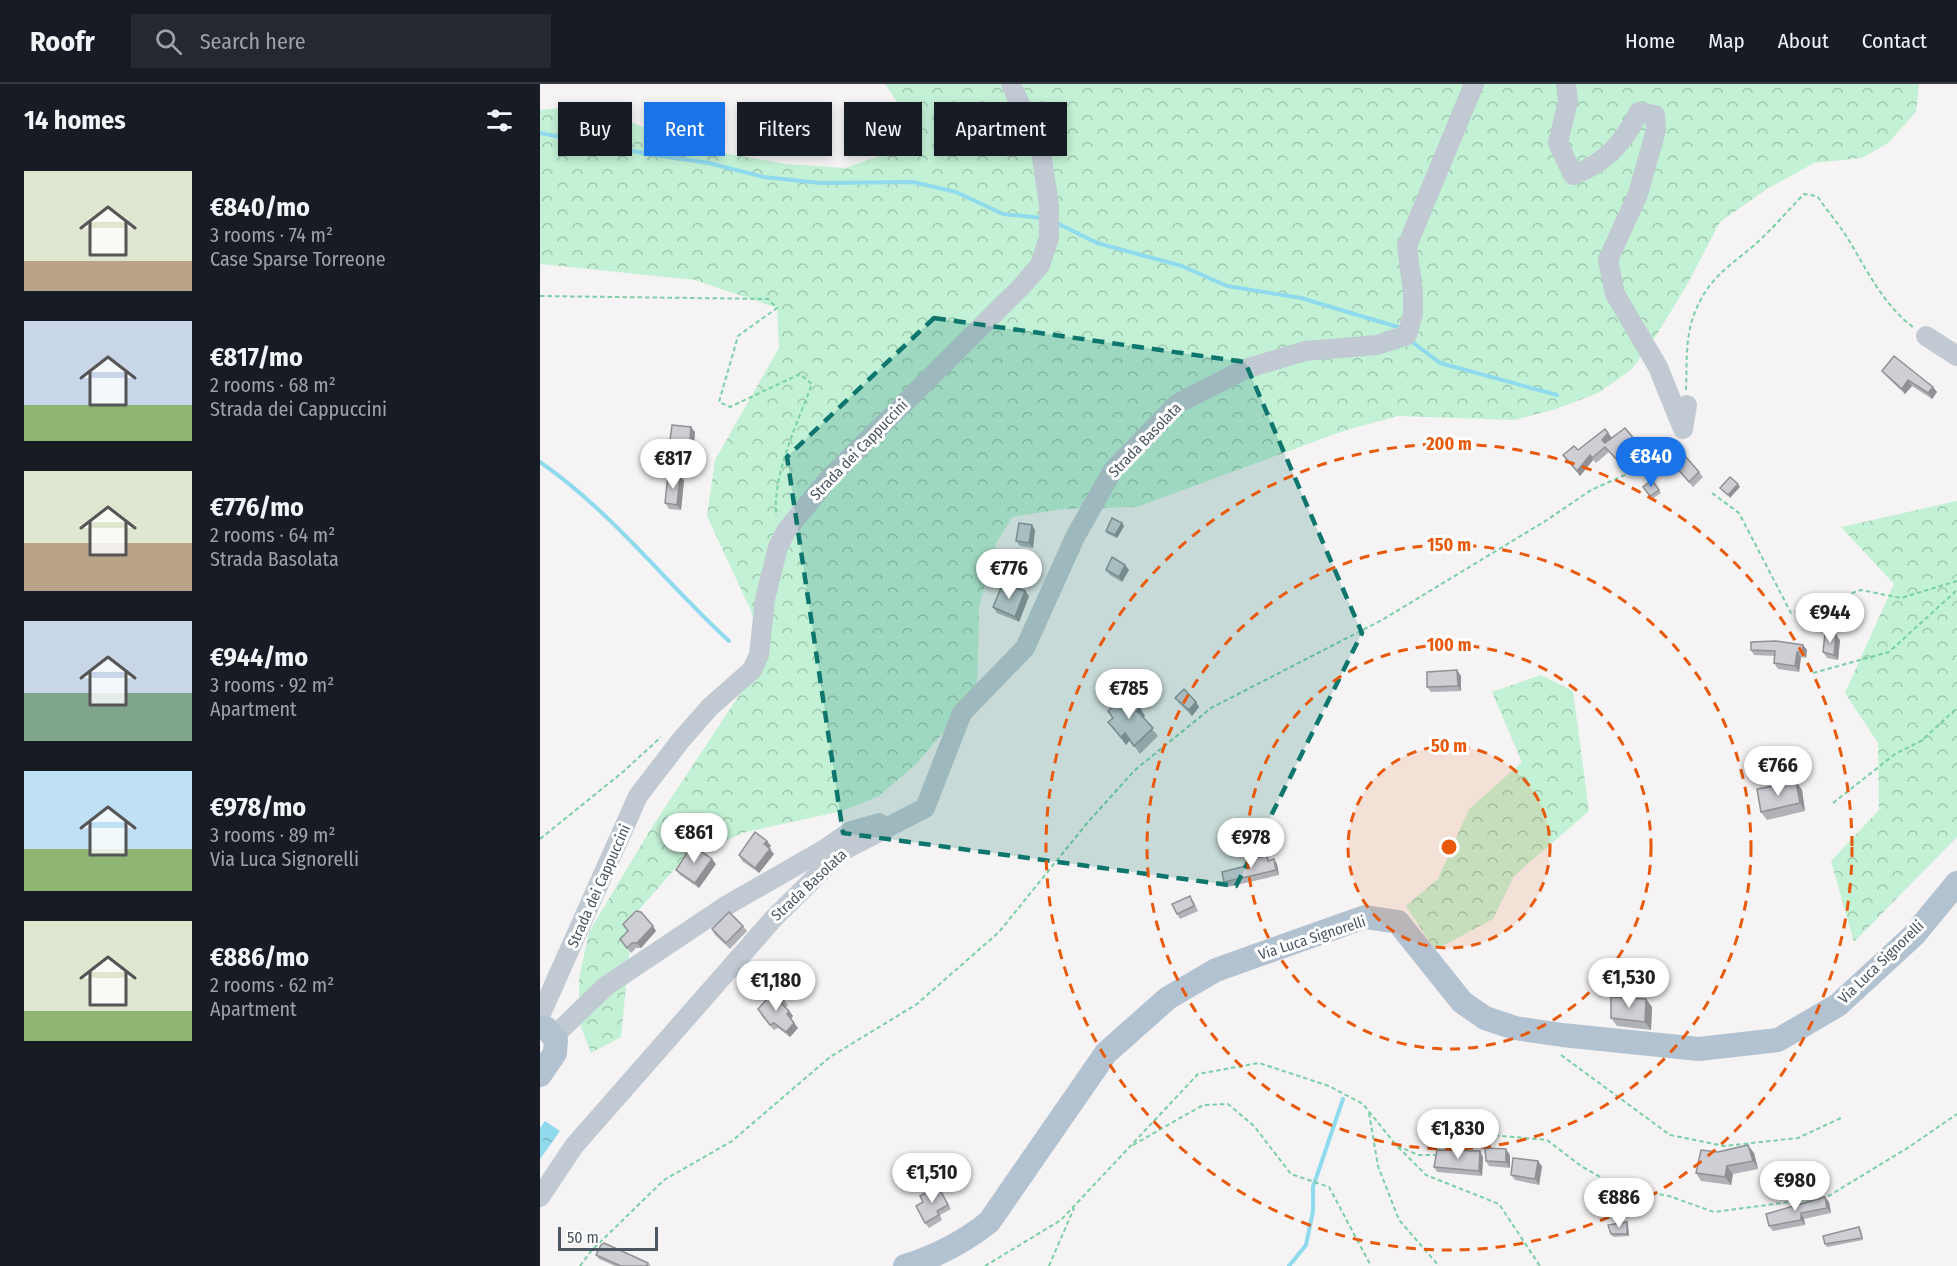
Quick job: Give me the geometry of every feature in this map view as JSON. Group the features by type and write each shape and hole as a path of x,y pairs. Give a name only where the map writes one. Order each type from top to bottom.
{"main road":[{"name":"Via Luca Signorelli","path":"905,1266 931,1258 968,1239 989,1222 1106,1053 1168,998 1226,967 1365,917 1398,922 1462,1002 1485,1018 1515,1028 1699,1049 1778,1040 1838,1005 1914,935 1957,883"},
{"path":"540,1076 555,1053 556,1040 547,1032"}],"street":[{"name":"Strada dei Cappuccini","path":"540,1016 638,796 710,707 752,670 759,655 765,599 778,548 786,531 829,478 1022,286 1040,265 1049,238 1049,205 1041,152 1011,84"},
{"name":"Strada Basolata","path":"540,1197 574,1146 774,918 842,851 926,808 962,713 1025,648 1075,537 1113,470 1177,404 1245,369 1305,351 1377,345 1407,335 1413,314 1413,294 1407,246 1474,84"},
{"path":"1566,84 1568,101 1558,143 1574,175 1592,168 1614,150 1639,112 1655,115 1656,130 1638,194 1608,260 1615,294 1658,367 1683,429"},
{"path":"1926,336 1957,356"},
{"path":"1683,429 1688,405"},
{"path":"547,1032 606,986 724,907 825,849 851,831 869,824 896,823"}],"path":[{"path":"1688,405 1687,344 1695,314 1704,294 1719,272 1753,246 1804,194 1817,196 1844,232 1869,276 1902,319 1926,336"},
{"path":"540,296 768,299 777,308 738,336 719,402 730,407 800,374 812,384 789,444 775,500 778,548"},
{"path":"580,1266 592,1250 664,1180 732,1141 763,1112 830,1057 917,1004 999,932 1088,822 1135,770 1211,708 1382,620 1547,520 1591,490 1636,470 1683,429"},
{"path":"1712,493 1739,513 1791,613 1861,590 1901,598 1957,581"},
{"path":"1813,673 1889,652 1957,590"},
{"path":"1833,803 1895,754 1921,741 1957,708"},
{"path":"540,839 624,771 665,734"},
{"path":"1555,1054 1564,1056 1670,1135 1724,1146 1798,1138 1843,1117"},
{"path":"985,1266 1061,1220 1198,1074 1259,1063 1329,1086 1363,1104 1396,1145 1426,1175 1499,1204 1540,1266"},
{"path":"1131,1146 1203,1105 1228,1104 1254,1126 1291,1174 1329,1187 1371,1266"},
{"path":"1368,1110 1378,1166 1399,1220 1439,1266"},
{"path":"1396,1145 1418,1155 1445,1155 1491,1135 1547,1140 1581,1166 1618,1187 1669,1196 1714,1212 1827,1197 1909,1147 1957,1114"},
{"path":"1049,1266 1076,1204"}],"highlighted area":[{"path":"934,318 1245,362 1362,633 1236,886 843,833 787,457"}],"green space":[{"path":"885,84 1919,84 1916,112 1888,143 1862,158 1814,163 1767,189 1720,222 1688,283 1656,336 1632,369 1598,393 1556,409 1514,420 1398,416 1346,430 1137,507 1063,509 1012,517 996,544 979,607 977,694 916,764 879,796 842,811 742,833 679,864 633,917 621,1037 591,1053 579,1022 579,979 589,932 652,827 763,659 751,611 707,516 715,460 779,348 777,308 695,280 540,264 540,110 558,108 558,156 632,156 632,122 644,128 644,156 725,156 725,153 787,164 845,168 879,156 922,156 922,102 897,102"},
{"path":"1957,501 1957,837 1854,942 1831,861 1879,810 1878,743 1845,693 1894,584 1841,527"},
{"path":"1541,675 1573,691 1589,811 1514,876 1493,919 1435,950 1406,906 1438,879 1469,809 1522,762 1492,692"}],"water":[{"path":"545,1121 560,1131 540,1159 540,1128"}],"building":[{"path":"1894,356 1933,387 1928,393 1908,380 1902,389 1882,371"},
{"path":"672,425 691,427 689,450 669,448"},
{"path":"1625,428 1641,447 1621,464 1605,447 1592,458 1590,455 1577,471 1563,455 1574,446 1578,450 1605,429 1608,433 1602,440 1605,443"},
{"path":"1672,441 1699,472 1689,482 1670,460 1664,468 1654,456"},
{"path":"668,475 680,476 677,505 665,503"},
{"path":"1730,477 1738,484 1728,495 1720,488"},
{"path":"1652,480 1659,490 1650,496 1643,487"},
{"path":"1112,518 1122,523 1115,535 1106,531"},
{"path":"1019,523 1032,525 1029,543 1016,541"},
{"path":"1112,557 1125,565 1119,577 1106,570"},
{"path":"1003,583 1025,591 1015,617 993,607"},
{"path":"1825,634 1836,635 1834,655 1823,652"},
{"path":"1776,641 1803,645 1802,652 1797,652 1795,666 1774,663 1775,651 1751,650 1751,642"},
{"path":"1457,670 1458,686 1427,687 1427,672"},
{"path":"1184,689 1196,702 1189,710 1175,698"},
{"path":"1128,694 1140,708 1137,711 1153,728 1134,746 1125,733 1121,737 1108,722 1113,718 1108,711"},
{"path":"1796,782 1800,803 1761,812 1757,789"},
{"path":"755,832 767,841 764,844 770,849 755,868 739,855"},
{"path":"692,845 712,859 695,883 676,870"},
{"path":"1267,856 1268,861 1274,859 1276,870 1224,882 1222,872 1250,865 1249,859"},
{"path":"1190,896 1194,906 1177,914 1172,904"},
{"path":"636,911 641,912 653,926 637,943 632,943 627,948 620,939 628,931 623,924"},
{"path":"729,912 743,926 726,943 712,929"},
{"path":"775,990 784,1000 781,1003 789,1011 787,1014 794,1023 786,1032 774,1023 770,1025 758,1009"},
{"path":"1611,997 1646,999 1645,1022 1611,1018"},
{"path":"1748,1145 1753,1161 1727,1166 1725,1177 1696,1173 1701,1150 1718,1152"},
{"path":"1485,1148 1506,1149 1506,1162 1486,1161"},
{"path":"1437,1150 1480,1151 1479,1171 1434,1167"},
{"path":"1513,1158 1538,1161 1535,1179 1511,1175"},
{"path":"938,1186 948,1205 937,1211 939,1215 925,1223 916,1206 923,1202 920,1196"},
{"path":"1825,1197 1827,1208 1801,1213 1801,1220 1769,1226 1766,1214"},
{"path":"1627,1222 1627,1234 1611,1234 1608,1225"},
{"path":"1859,1227 1862,1238 1825,1244 1823,1236"},
{"path":"604,1243 648,1263 647,1266 621,1266 596,1255"}],"waterway":[{"path":"540,133 648,154 709,163 764,177 820,183 913,182 956,192 1003,214 1042,218"},
{"path":"1055,222 1097,243 1182,266 1227,286 1301,298 1401,328"},
{"path":"1411,341 1440,363 1557,395"},
{"path":"540,462 615,525 729,641"},
{"path":"1289,1266 1306,1245 1313,1211 1313,1187 1343,1099"}]}
